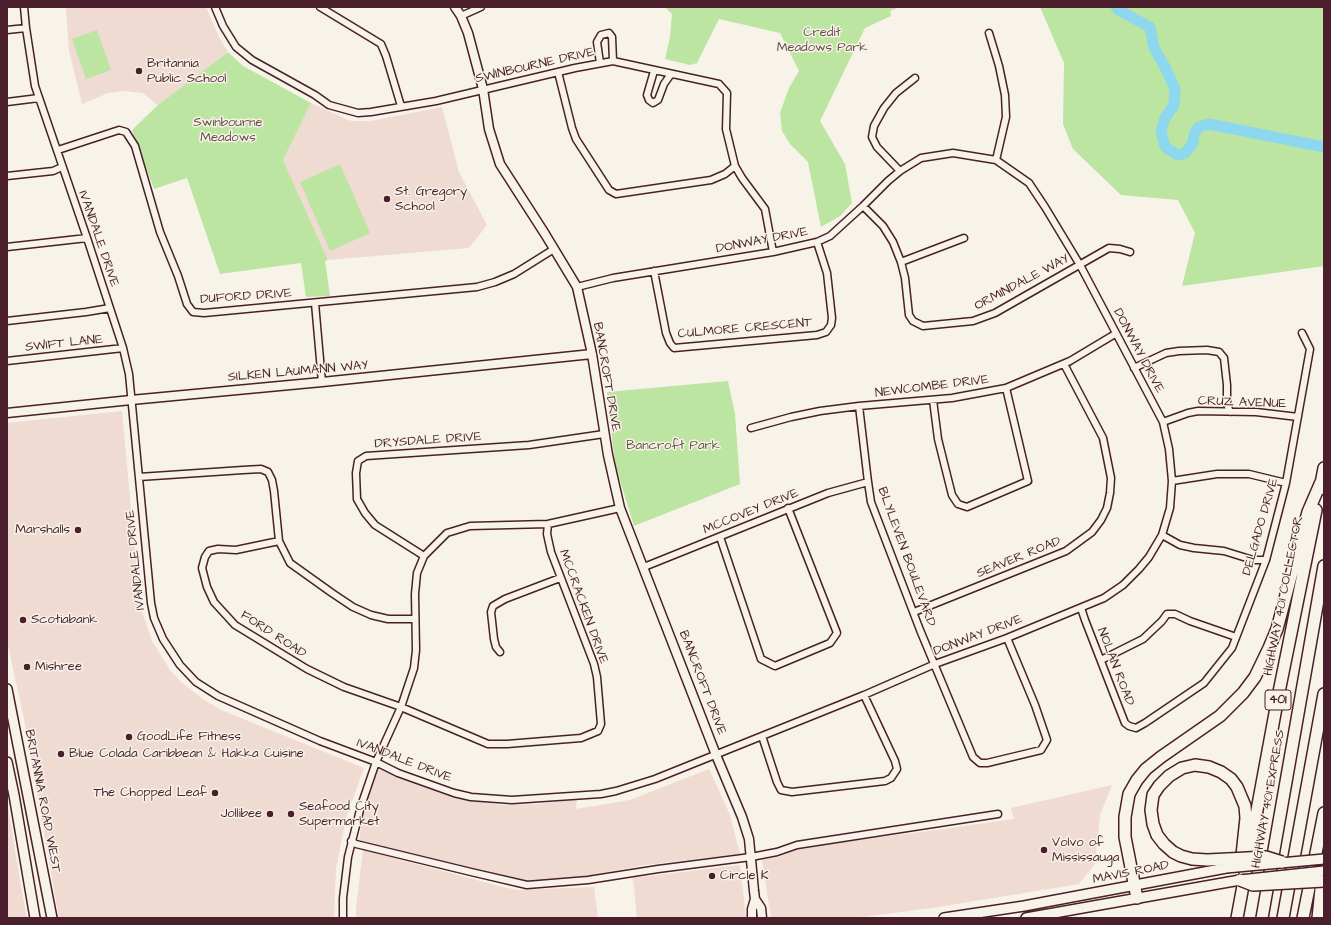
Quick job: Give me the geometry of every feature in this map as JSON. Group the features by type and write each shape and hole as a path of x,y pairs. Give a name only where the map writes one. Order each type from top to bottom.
{"highway":[{"name":"HIGHWAY 401 COLLECTOR","path":"1237,918 1278,697 1324,468"},
{"path":"1137,898 1125,837 1125,817 1129,794 1137,780 1146,769 1220,716 1243,693 1255,677 1270,648 1277,629 1308,512 1321,482"},
{"name":"HIGHWAY 401 EXPRESS","path":"1262,918 1324,566"},
{"path":"1283,918 1324,694"},
{"path":"1237,918 1246,818 1240,792 1231,779 1210,767 1195,766 1182,768 1169,776 1159,786 1153,795 1151,810 1153,824 1157,835 1168,848 1181,856 1192,859 1227,864 1266,858 1282,862"},
{"path":"1303,918 1324,813"},
{"path":"1318,918 1324,859"},
{"path":"1240,880 1253,885 1324,881"}],"main road":[{"name":"BRITANNIA ROAD WEST","path":"7,689 52,918"},
{"name":"BRITANNIA ROAD WEST","path":"7,762 35,918"},
{"path":"1282,862 1324,859"},
{"name":"MAVIS ROAD","path":"944,918 1024,906 1134,886 1227,864"},
{"name":"MAVIS ROAD","path":"1026,918 1240,880 1324,871"}],"street":[{"name":"IVANDALE DRIVE","path":"24,7 35,86 58,150 62,167 123,348 129,374 151,603 154,618 163,638 180,665 196,682 218,696 320,741 376,762 398,773 454,793 471,797 512,800 594,795 616,791 655,779 716,755"},
{"name":"SWINBOURNE DRIVE","path":"215,7 223,26 236,47 252,60 316,95 330,105 358,113 436,101 558,72 613,61 718,84 727,93 726,129 735,166 742,178 765,208 774,252"},
{"path":"320,7 381,44 401,106"},
{"name":"BANCROFT DRIVE","path":"456,7 468,33 483,89 489,129 500,164 577,287 592,354 604,434 620,508 749,838 755,899 752,909 752,918"},
{"path":"461,16 481,7"},
{"path":"7,30 26,28"},
{"path":"600,63 597,42 601,35 608,33 612,37 613,61"},
{"path":"989,33 999,66 1005,94 1006,118 996,160"},
{"path":"654,70 647,95 649,100 653,103 658,100 664,84 671,74"},
{"path":"558,72 576,139 609,190 616,194 711,180 725,174 735,166"},
{"path":"900,171 877,147 872,137 874,126 884,108 896,93 915,78"},
{"path":"7,102 39,98"},
{"name":"DUFORD DRIVE","path":"58,150 119,130 126,132 135,146 160,232 178,276 187,304 193,312 204,313 477,287 514,274 554,249"},
{"name":"DONWAY DRIVE","path":"577,287 613,278 774,252 817,242 830,236 863,206 888,180 921,158 953,153 996,160 1029,183 1045,207 1080,265 1115,334 1163,422 1169,450 1172,481 1170,508 1162,535 1149,557 1123,585 1104,598 1081,608 1007,638 935,664 864,695 716,755"},
{"path":"7,176 53,170 62,167"},
{"name":"ORMINDALE WAY","path":"863,206 883,226 893,242 906,278 909,315 913,321 923,326 973,321 995,313 1109,248 1130,252"},
{"path":"7,247 87,238"},
{"path":"901,262 964,238"},
{"name":"CULMORE CRESCENT","path":"654,271 666,333 674,348 817,335 826,332 831,325 832,318 827,272 817,242"},
{"path":"315,303 322,382"},
{"path":"7,321 110,308"},
{"name":"DELGADO DRIVE","path":"1136,728 1204,683 1232,648 1266,560 1286,483 1310,349 1302,333"},
{"name":"NEWCOMBE DRIVE","path":"751,428 791,417 859,406 952,398 1006,388 1064,364 1115,334"},
{"name":"SWIFT LANE","path":"7,361 123,348"},
{"path":"1134,368 1166,353 1179,350 1207,350 1219,352 1224,358 1227,385 1227,404 1230,412"},
{"name":"SILKEN LAUMANN WAY","path":"7,413 592,354"},
{"name":"SEAVER ROAD","path":"914,612 1066,551 1092,532 1101,520 1107,508 1111,478 1103,438 1064,364"},
{"path":"933,400 938,439 952,495 958,504 967,507 1028,481 1006,388"},
{"name":"BLYLEVEN BOULEVARD","path":"859,406 871,502 920,630 973,757 980,763 987,763 1041,750 1047,740 1035,705 1007,638"},
{"name":"CRUZ AVENUE","path":"1163,422 1198,411 1256,412 1298,416"},
{"name":"DRYSDALE DRIVE","path":"424,556 375,524 364,513 357,499 356,473 358,461 366,456 529,445 604,434"},
{"path":"138,477 243,470 261,470 268,472 272,480 274,491 279,541 290,562 353,607 371,615 388,619 415,618"},
{"path":"1172,481 1217,474 1249,474 1286,483"},
{"name":"MCCOVEY DRIVE","path":"644,567 788,508 828,493 868,482"},
{"path":"343,918 343,898 351,841 376,762 400,707 414,668 416,650 415,594 417,573 424,556 447,533 470,526 548,524 620,508"},
{"path":"720,537 761,659 775,666 830,643 837,633 788,508"},
{"name":"MCCRACKEN DRIVE","path":"400,707 488,744 581,738 598,730 601,724 597,677 594,664 551,552 547,534 548,524"},
{"path":"1162,535 1180,545 1194,548 1224,550 1253,560 1266,560"},
{"name":"FORD ROAD","path":"279,541 236,550 218,549 208,551 202,568 206,587 214,602 235,625 307,669 344,688 400,707"},
{"path":"500,652 496,647 494,639 491,612 493,606 505,599 560,578"},
{"name":"NOLAN ROAD","path":"1081,608 1125,723 1136,728"},
{"path":"1101,660 1143,639 1162,621 1167,614 1175,614 1190,621 1236,637"},
{"path":"762,736 781,790 792,792 885,781 891,778 897,769 895,761 864,695"},
{"path":"351,841 356,844 527,885 588,880 751,857 777,852 797,845 998,814"},
{"name":"BANCROFT DRIVE","path":"755,899 761,908 762,918"}],"shaded area":[{"name":"Britannia Public School","path":"66,7 206,7 219,37 228,52 158,105 143,93 124,91 108,93 82,104 69,51"},
{"name":"St. Gregory School","path":"311,103 351,121 371,121 442,107 459,172 487,225 469,248 328,260 283,160"},
{"path":"122,411 140,606 152,641 170,670 181,682 203,699 221,710 364,768 346,818 336,869 334,918 59,918 24,719 7,641 7,423"},
{"path":"379,767 443,794 500,805 538,804 577,799 576,809 630,800 709,769 730,815 740,854 645,865 583,877 528,883 359,840 364,806"},
{"path":"1112,785 1100,815 1095,864 1079,884 932,908 855,918 771,918 762,860 780,857 801,847 1014,819 1011,808"},
{"path":"7,799 20,881 27,918 7,918"},
{"path":"363,850 517,890 594,887 598,918 356,918"},
{"path":"740,865 746,918 637,918 633,878"}],"green space":[{"name":"Credit Meadows Park","path":"665,7 899,7 890,11 891,16 865,28 820,121 845,164 852,203 840,216 821,227 808,162 790,144 782,131 780,113 789,88 799,71 780,33 719,19 697,63 690,65 665,59 670,37 672,14"},
{"path":"1040,7 1324,7 1324,266 1182,286 1195,233 1178,200 1121,195 1073,149 1063,124 1064,63"},
{"path":"97,30 111,70 86,79 72,39"},
{"name":"Swinbourne Meadows","path":"228,52 243,66 311,103 283,160 328,260 325,261 330,296 306,297 301,263 220,274 187,178 154,189 132,130 158,105"},
{"path":"340,164 370,233 330,251 300,182"},
{"name":"Bancroft Park","path":"728,381 735,414 740,484 634,526 615,464 607,392"}],"waterway":[{"path":"1116,7 1120,11 1150,27 1154,48 1175,89 1174,105 1165,118 1161,131 1165,147 1178,155 1185,153 1193,143 1194,134 1199,127 1209,124 1324,147"}],"place":[{"name":"Britannia Public School","path":"139,71"},
{"name":"St. Gregory School","path":"387,199"},
{"name":"Marshalls","path":"78,530"},
{"name":"Scotiabank","path":"23,620"},
{"name":"Mishree","path":"27,667"},
{"name":"GoodLife Fitness","path":"129,737"},
{"name":"Blue Colada Caribbean & Hakka Cuisine","path":"61,754"},
{"name":"The Chopped Leaf","path":"215,793"},
{"name":"Jollibee","path":"270,814"},
{"name":"Seafood City Supermarket","path":"291,814"},
{"name":"Volvo of Mississauga","path":"1044,850"},
{"name":"Circle K","path":"712,876"}]}
